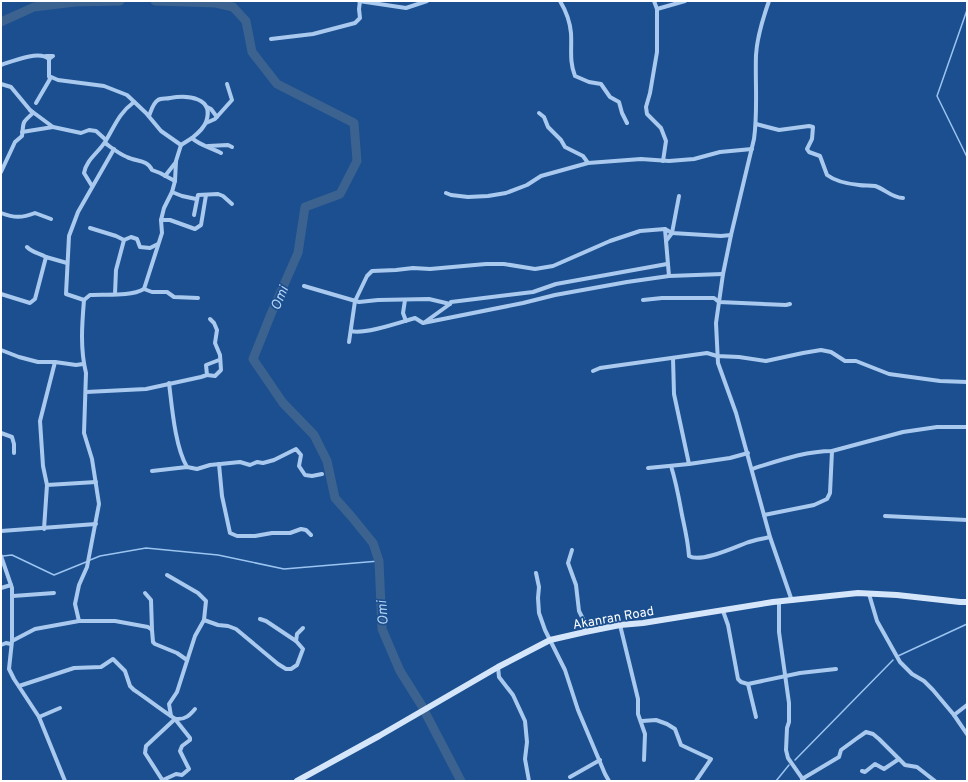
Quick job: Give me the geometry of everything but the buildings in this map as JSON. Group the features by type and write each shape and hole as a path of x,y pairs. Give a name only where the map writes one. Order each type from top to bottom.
{"main road":[{"name":"Akanran Road","path":"297,781 306,778 498,667 550,640 620,625 779,602 858,593 967,602"}],"street":[{"path":"271,39 314,34 355,24 360,18 358,9 360,1 406,8 427,1"},
{"path":"560,1 568,22 570,34 570,60 575,76 589,82 601,84 610,97 619,102 627,123"},
{"path":"654,1 658,9 657,52 646,107 647,114 661,128 666,141 663,161"},
{"path":"658,9 685,1"},
{"path":"768,1 756,55 756,124 752,149 723,274 716,323 717,356 748,453 770,537 792,601"},
{"path":"1,65 39,55 46,56 50,59 50,79 36,103"},
{"path":"49,76 58,80 104,86 127,95 161,131 181,145"},
{"path":"1,84 11,87 30,110 54,127"},
{"path":"79,621 75,604 79,585 87,567 99,504 88,444 84,433 86,373 83,364 82,332 84,300 90,295 131,294 144,289 153,257 160,242 164,208 172,192 175,181 176,161 181,145 192,138 206,123 217,117 232,100 227,84"},
{"path":"148,116 159,99 187,96 201,101 212,109 217,117"},
{"path":"92,186 84,173 85,167 105,141 125,108 134,102"},
{"path":"206,123 208,112 207,106"},
{"path":"1,172 15,142 22,136 23,122 32,112 30,110"},
{"path":"539,113 544,117 548,127 561,140 565,147 583,156 588,163"},
{"path":"756,124 779,130 809,126 813,127 812,139 808,152 820,156 827,175 851,184 874,186 885,190 898,198 903,198"},
{"path":"22,132 54,127 80,133 89,130 96,131 114,149 128,158 145,162 152,170 175,181"},
{"path":"192,138 196,143 208,146 221,153"},
{"path":"208,146 228,145 232,147"},
{"path":"84,300 66,294 69,236 78,212 114,149"},
{"path":"446,193 468,197 506,193 527,185 541,176 588,163 641,159 663,161 694,159 720,152 752,149"},
{"path":"165,176 176,161"},
{"path":"172,192 196,199"},
{"path":"194,215 198,195 218,194 232,204"},
{"path":"162,220 170,220 195,230 201,225 206,195"},
{"path":"666,241 672,233 679,196"},
{"path":"1,213 8,216 19,217 25,217 35,213 51,219"},
{"path":"90,228 124,240 130,238 137,239 140,247 150,248 160,242"},
{"path":"349,342 355,301 367,276 372,271 413,268 430,269 486,264 504,264 535,269 553,266 610,241 640,231 664,229 672,233 721,236 731,235"},
{"path":"664,229 668,276"},
{"path":"116,294 116,270 124,240"},
{"path":"26,247 34,253 41,254 46,258 67,263"},
{"path":"1,294 30,303 35,298 46,258"},
{"path":"423,323 451,302 533,292 556,284 667,264"},
{"path":"351,331 356,333 415,318 423,323 523,303 555,294 668,276 723,274"},
{"path":"304,286 360,302 397,299 429,299 450,304"},
{"path":"144,289 152,292 167,292 174,297 198,298"},
{"path":"643,300 662,298 714,298 719,302 790,304"},
{"path":"405,300 403,305 403,313 406,321"},
{"path":"86,392 146,388 208,375 215,376 221,370 219,360 220,355 215,343 216,330 214,322 210,320"},
{"path":"1,350 19,358 38,362 55,362 76,365 83,364"},
{"path":"593,371 600,368 706,353 717,356 739,357 766,361 821,350 831,352 845,361 856,361 889,374 940,381 967,382"},
{"path":"673,358 674,394 689,464"},
{"path":"208,375 206,365 219,360"},
{"path":"44,529 47,485 43,466 40,421 55,362"},
{"path":"169,383 182,459 187,467"},
{"path":"752,470 786,458 824,451 832,451 903,432 937,427 967,427"},
{"path":"1,433 12,437 14,453"},
{"path":"152,471 187,467 197,469 219,464 240,462 250,464 257,462 270,462 296,449 301,455 299,466 305,475 312,476 322,474"},
{"path":"764,515 814,505 827,499 830,493 832,451"},
{"path":"648,468 730,458 748,453"},
{"path":"219,464 222,496 230,533 237,536 254,536 272,533 290,533 301,529 306,530 311,535"},
{"path":"671,466 677,485 688,542 688,556 697,558 722,553 745,544 770,537"},
{"path":"47,485 96,482"},
{"path":"885,516 967,520"},
{"path":"1,531 96,524"},
{"path":"572,550 568,563 576,585 579,611 583,619 585,632"},
{"path":"1,556 11,585 13,596 10,669 39,717 66,781"},
{"path":"536,573 539,587 538,598 540,613 550,640 565,670 578,710 609,781"},
{"path":"167,575 198,593 206,602 204,620 195,636 177,692 169,704 173,717"},
{"path":"1,588 11,585"},
{"path":"145,592 151,600 153,642 177,653 187,660"},
{"path":"13,596 54,593"},
{"path":"868,594 877,621 900,662 912,674 924,681 954,715 967,734"},
{"path":"779,602 779,632 789,713 786,750 788,758 803,780 839,757 841,750 866,732 873,734 879,739 905,765 917,767 935,781"},
{"path":"723,611 728,625 738,680 740,682 748,684 785,676 836,669"},
{"path":"204,620 236,629 245,638 286,669 291,669 297,664 303,649 296,641 266,621 260,619"},
{"path":"1,645 12,643 36,629 79,621 115,621 148,627 152,630"},
{"path":"620,625 638,699 638,714 645,734 644,760"},
{"path":"296,641 297,634 303,628"},
{"path":"19,686 74,668 101,667 113,659 125,670 130,686 173,717 190,738 190,740 182,746 180,751 189,769 182,775 176,774 163,781 145,753 146,746 173,717"},
{"path":"498,667 499,677 513,695 525,721 527,742 525,759 529,781"},
{"path":"748,684 756,717"},
{"path":"954,715 967,705"},
{"path":"39,717 60,708"},
{"path":"173,717 185,718 191,714 195,708"},
{"path":"642,722 656,720 667,724 675,729 681,745 711,759 696,781"},
{"path":"862,771 865,772 876,764 884,769 899,759"},
{"path":"570,776 600,760"}],"waterway":[{"name":"Omi","path":"1,22 34,7 75,2 120,1"},
{"name":"Omi","path":"155,1 216,3 233,7 246,21 252,52 277,84 354,123 357,161 340,194 305,207 298,253 253,359 283,403 314,435 327,461 335,498 373,543 379,561 382,629 400,671 422,706"},
{"path":"967,10 937,96 967,157"},
{"path":"90,560 100,556 146,548 218,555 284,569 379,561"},
{"path":"3,556 12,555 54,575 86,562"},
{"path":"898,656 967,624"},
{"path":"795,760 893,660"},
{"name":"Omi","path":"426,714 461,781"},
{"path":"776,781 789,765"}]}
